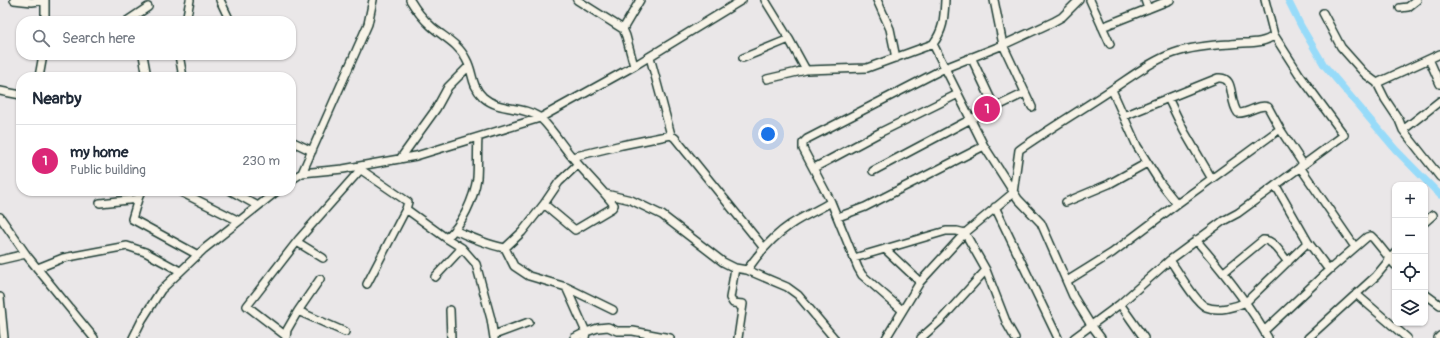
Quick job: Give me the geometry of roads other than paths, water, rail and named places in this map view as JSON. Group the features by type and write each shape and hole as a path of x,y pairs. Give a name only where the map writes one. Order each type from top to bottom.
{"street":[{"path":"14,0 32,2 45,0 46,16"},
{"path":"187,16 190,0"},
{"path":"220,0 228,16"},
{"path":"302,173 368,24 373,0"},
{"path":"410,0 420,16 460,50 469,66 475,89 484,98 495,104 508,109 524,109 540,118 614,204 612,208 575,230 544,204"},
{"path":"577,0 623,29 634,66"},
{"path":"623,29 640,0"},
{"path":"296,177 302,173 359,168 416,156 540,118 650,57 742,0"},
{"path":"765,0 790,39 806,70"},
{"path":"877,0 890,29 896,58"},
{"path":"766,79 806,70 867,68 933,44 940,35 943,24 945,0"},
{"path":"994,0 1003,44 1032,107"},
{"path":"902,310 862,275 831,202 803,149 803,143 807,139 945,68 1053,22 1062,17 1079,0"},
{"path":"1090,0 1110,44"},
{"path":"1145,0 1148,9"},
{"path":"1102,27 1170,0"},
{"path":"1074,338 1120,304 1170,260 1196,240 1223,221 1238,213 1344,135 1299,74 1274,34 1265,0"},
{"path":"1400,8 1408,7 1417,0"},
{"path":"135,16 148,7"},
{"path":"1323,13 1341,47 1365,74 1377,83 1403,130 1440,177"},
{"path":"886,338 920,282 965,233 1013,193 1020,150 1046,131 1138,72 1174,52 1230,44 1258,42 1271,38 1274,34"},
{"path":"743,58 790,39"},
{"path":"933,44 984,146 1013,193 1041,223 1074,296 1091,325 1101,338"},
{"path":"1377,83 1440,54"},
{"path":"650,57 671,135 764,248"},
{"path":"971,57 995,108"},
{"path":"1428,59 1440,84"},
{"path":"41,72 42,60"},
{"path":"145,60 146,72"},
{"path":"180,60 182,72"},
{"path":"400,159 436,109 448,86 469,66"},
{"path":"1124,116 1218,78 1227,80 1230,84 1232,104 1238,113 1242,114 1265,106 1271,111 1302,165 1355,247"},
{"path":"1112,90 1137,146 1161,184 1177,204"},
{"path":"0,91 16,94"},
{"path":"873,171 971,119 1025,93"},
{"path":"814,168 958,94"},
{"path":"1168,98 1184,131 1212,179"},
{"path":"1403,130 1440,101"},
{"path":"1067,281 1112,253 1280,129"},
{"path":"572,157 671,135"},
{"path":"446,238 465,216 477,179 478,138"},
{"path":"296,143 312,151"},
{"path":"838,217 872,204 984,146"},
{"path":"1066,202 1109,184 1147,163"},
{"path":"505,248 522,232 559,182 578,164"},
{"path":"359,168 408,202 406,209 367,284"},
{"path":"286,337 247,306 297,242 359,168"},
{"path":"1276,186 1308,242 1330,270"},
{"path":"606,194 631,200 662,215 723,262 735,268 747,270 787,287 798,295 834,338"},
{"path":"139,196 132,219 198,255"},
{"path":"189,196 239,221"},
{"path":"240,196 258,206"},
{"path":"133,338 160,290 198,255 271,196"},
{"path":"100,203 138,199"},
{"path":"747,270 764,248 776,236 791,224 831,202"},
{"path":"995,207 1058,338"},
{"path":"406,209 462,248 476,264 491,319 494,337 529,322"},
{"path":"1428,219 1432,215"},
{"path":"0,217 26,254 94,338"},
{"path":"454,230 474,239 505,248"},
{"path":"854,258 946,231 965,233 986,270 1007,324 1015,338"},
{"path":"1264,331 1365,238 1371,236 1374,238 1392,262"},
{"path":"1196,240 1224,272 1246,302 1268,338"},
{"path":"1224,272 1263,240 1271,242 1288,262"},
{"path":"297,242 323,258"},
{"path":"1170,260 1198,301 1206,307 1224,308 1237,306 1246,302 1308,242"},
{"path":"38,268 63,258 127,246 145,252 180,271"},
{"path":"435,277 462,248"},
{"path":"505,248 514,266 529,276 566,286 613,310"},
{"path":"885,249 920,282"},
{"path":"0,260 26,254"},
{"path":"1308,338 1376,276 1394,254"},
{"path":"735,268 730,298 734,303 741,305 738,338"},
{"path":"920,338 940,321 986,270"},
{"path":"286,337 287,330 298,311 320,279"},
{"path":"566,286 585,335"},
{"path":"1356,294 1407,338"},
{"path":"1428,296 1440,306"},
{"path":"0,297 4,338"},
{"path":"1120,304 1144,338"},
{"path":"450,310 451,338"},
{"path":"298,311 345,332"},
{"path":"574,338 585,335 598,328 608,327 616,335 633,331 670,338"}],"waterway":[{"path":"1288,0 1301,26 1324,65 1395,149 1440,195"}],"place":[{"name":"my home","path":"987,109"}]}
